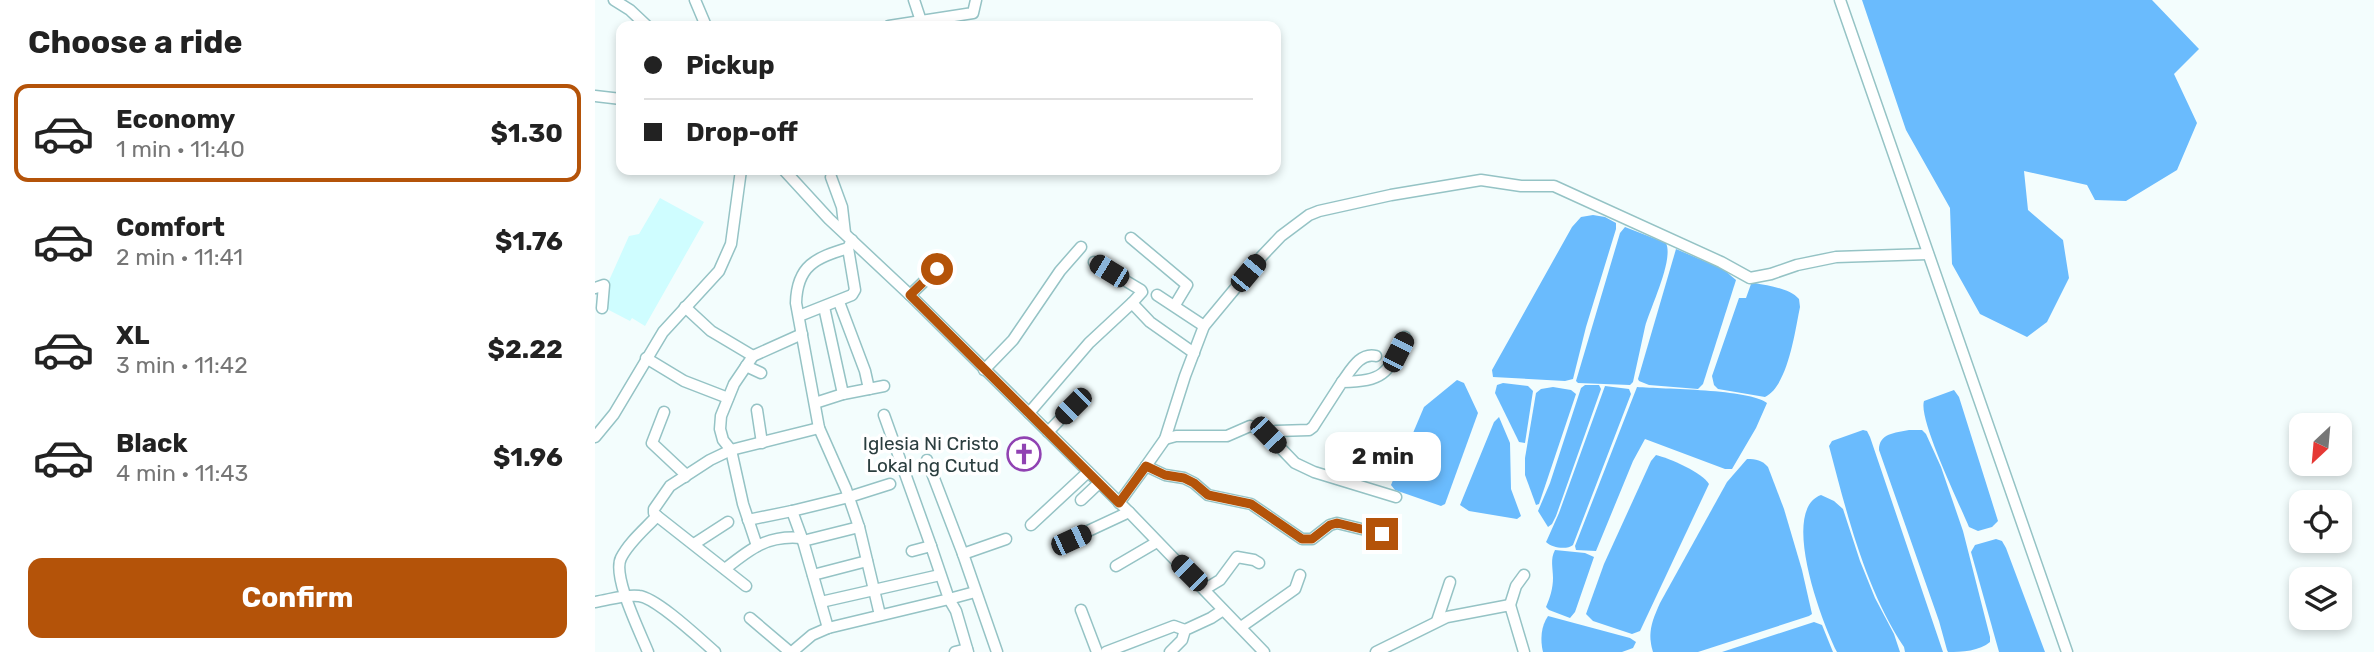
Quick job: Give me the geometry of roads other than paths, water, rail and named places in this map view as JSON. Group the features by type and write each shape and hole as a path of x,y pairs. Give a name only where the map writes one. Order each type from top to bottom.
{"street":[{"path":"614,0 640,21"},
{"path":"695,0 704,21"},
{"path":"914,0 921,21 973,13 976,0"},
{"path":"1840,0 2067,652"},
{"path":"595,96 616,98"},
{"path":"595,437 614,414 663,332 714,278 731,244 740,175"},
{"path":"789,175 848,240 910,295 1129,512 1205,589 1260,650"},
{"path":"799,316 839,302 852,295 855,290 842,207 831,177"},
{"path":"1119,503 1165,439 1204,326 1262,256 1300,222 1319,211 1391,195 1481,180 1521,186 1554,186 1721,262 1750,278 1836,257 1928,254"},
{"path":"1132,238 1188,285 1175,305"},
{"path":"848,240 810,264 798,285 796,303 819,428 859,527 880,615"},
{"path":"984,370 1013,340 1060,271 1081,247"},
{"path":"1029,413 1089,343 1132,303 1142,290 1094,262"},
{"path":"910,295 937,269"},
{"path":"595,288 604,285 602,308"},
{"path":"1157,295 1204,326"},
{"path":"839,302 869,389"},
{"path":"1132,303 1150,322 1194,353"},
{"path":"685,307 712,331 753,356"},
{"path":"824,307 843,394"},
{"path":"757,545 731,450 723,440 721,416 728,398 753,356 802,334"},
{"path":"1342,382 1370,380 1382,375 1405,337"},
{"path":"1268,435 1276,431 1309,430 1361,358 1369,354 1376,356"},
{"path":"646,358 684,381 728,398"},
{"path":"746,366 761,373"},
{"path":"815,403 884,386"},
{"path":"1048,432 1073,406"},
{"path":"757,410 762,443"},
{"path":"664,412 652,443 685,477"},
{"path":"884,415 940,575 956,611 967,651 955,652"},
{"path":"1165,439 1176,436 1227,436 1250,426 1262,429 1295,463 1314,472 1397,497"},
{"path":"746,586 657,516 654,509 670,486 710,460 731,450 819,428"},
{"path":"927,460 997,652"},
{"path":"1146,466 1165,475 1184,478 1208,495 1251,504 1302,539 1312,539 1337,523 1382,534"},
{"path":"1031,525 1088,472"},
{"path":"1081,500 1099,483"},
{"path":"748,520 849,498 890,484"},
{"path":"792,511 828,628"},
{"path":"1071,540 1129,512"},
{"path":"648,652 619,570 620,560 627,548 657,516"},
{"path":"694,544 728,522"},
{"path":"725,569 757,545 782,537 802,539 859,527"},
{"path":"963,554 1006,538"},
{"path":"1117,566 1157,542"},
{"path":"912,551 931,546"},
{"path":"1205,589 1220,580 1237,558 1254,559 1259,563"},
{"path":"813,575 867,561"},
{"path":"821,602 940,575"},
{"path":"1241,627 1295,589 1300,575"},
{"path":"1524,575 1516,586 1510,604 1524,652"},
{"path":"1437,621 1450,582"},
{"path":"750,618 791,652 812,635 828,628 975,592"},
{"path":"595,602 645,597 665,610 715,652"},
{"path":"1376,652 1437,621 1510,604"},
{"path":"1081,610 1097,652"},
{"path":"1106,652 1174,626 1185,630 1223,610"},
{"path":"1170,652 1182,640 1185,630"}],"water":[{"path":"1862,0 2152,0 2199,49 2174,74 2197,123 2177,170 2126,201 2095,200 2087,185 2024,171 2028,210 2063,240 2069,278 2047,322 2027,337 1980,314 1952,264 1950,208 1906,130"},
{"path":"1593,215 1616,223 1616,229 1573,379 1565,381 1493,377 1492,370 1572,227 1581,217"},
{"path":"1625,227 1666,243 1668,251 1664,272 1645,327 1633,382 1630,385 1578,383 1576,381 1620,233"},
{"path":"1676,249 1723,269 1736,280 1703,384 1698,389 1649,385 1638,379"},
{"path":"1751,284 1790,292 1799,299 1800,307 1785,370 1773,391 1765,397 1718,389 1712,376 1739,298 1746,298"},
{"path":"1457,380 1464,383 1478,413 1445,504 1441,506 1395,490 1391,485 1424,407"},
{"path":"1503,383 1528,386 1533,391 1525,443 1519,442 1495,393 1497,385"},
{"path":"1585,385 1599,385 1601,389 1556,516 1548,527 1538,511 1581,388"},
{"path":"1605,386 1629,389 1631,394 1573,545 1556,547 1546,542"},
{"path":"1553,387 1571,390 1576,394 1539,504 1536,505 1525,475 1525,458 1536,393 1541,389"},
{"path":"1637,387 1725,392 1758,398 1767,403 1732,469 1725,469 1645,439 1633,461 1596,551 1576,550 1575,546"},
{"path":"1954,390 1959,397 1998,521 1992,527 1978,531 1969,527 1933,443 1924,411 1924,401"},
{"path":"1499,417 1510,443 1511,489 1521,516 1517,519 1469,511 1460,505 1494,422"},
{"path":"1909,430 1922,430 1926,434 1941,467 1963,531 1990,637 1990,642 1976,649 1953,652 1947,650 1879,450 1885,437"},
{"path":"1867,431 1870,437 1943,652 1905,652 1868,575 1829,446 1832,441"},
{"path":"1656,455 1693,471 1709,484 1640,631 1632,634 1593,621 1586,614 1604,564"},
{"path":"1747,459 1759,460 1768,467 1784,509 1812,614 1698,652 1653,652 1651,627 1660,603 1727,482"},
{"path":"1821,495 1843,509 1860,561 1900,652 1837,652 1815,594 1804,544 1804,522 1809,505"},
{"path":"1996,539 2002,541 2006,548 2045,652 1999,652 1971,552 1975,545"},
{"path":"1555,550 1585,553 1594,557 1575,612 1570,618 1546,607 1552,585 1552,560"},
{"path":"1548,616 1630,638 1636,642 1633,648 1622,652 1543,652 1542,633"},
{"path":"1814,622 1822,625 1833,652 1722,652"}],"place":[{"name":"Iglesia Ni Cristo Lokal ng Cutud","path":"1024,454"}]}
